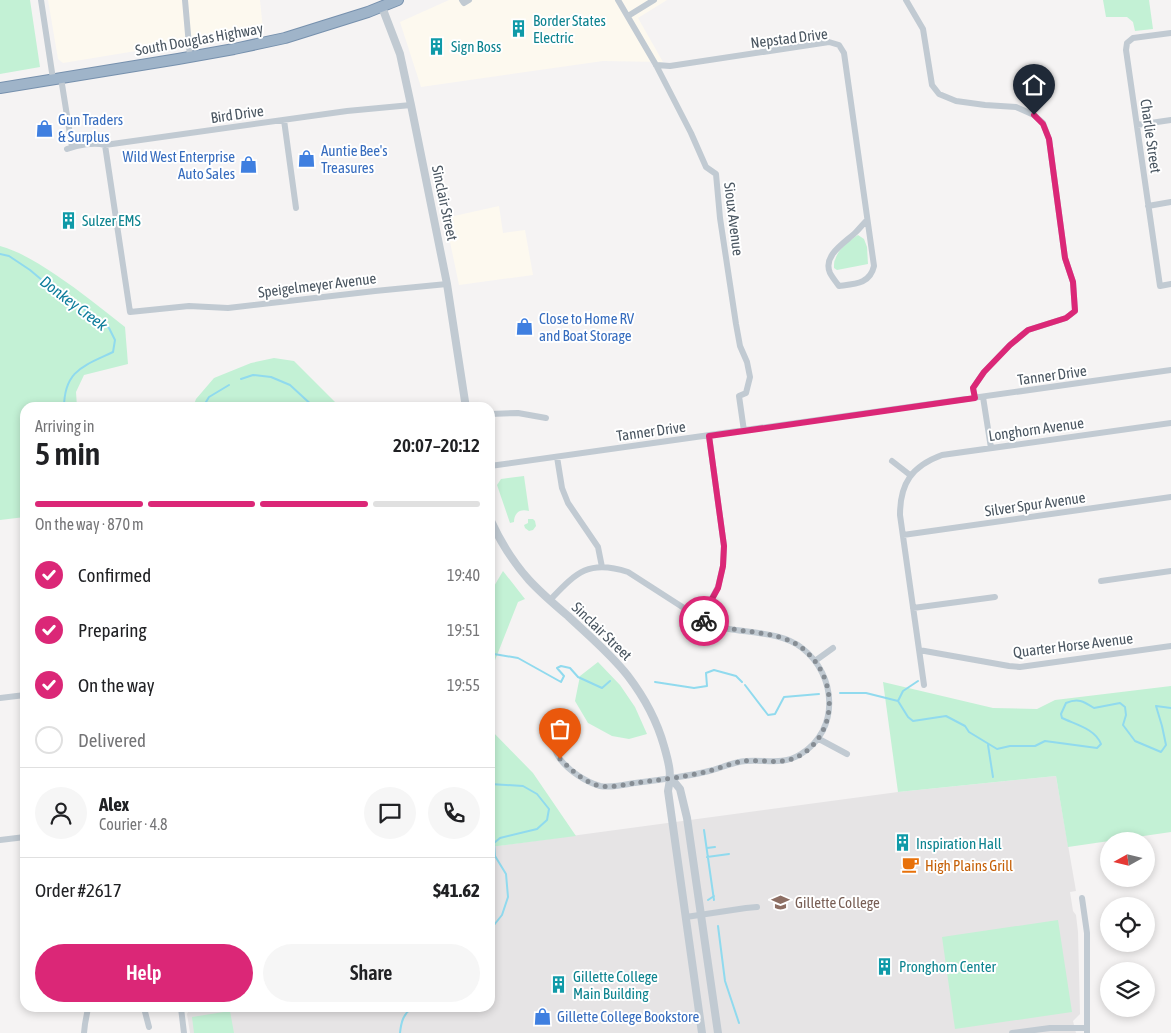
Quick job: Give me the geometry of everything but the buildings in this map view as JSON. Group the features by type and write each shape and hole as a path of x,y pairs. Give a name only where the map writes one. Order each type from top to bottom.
{"highway":[{"name":"South Douglas Highway","path":"0,88 190,57 285,38 332,24 398,0"}],"street":[{"path":"41,0 57,79"},
{"path":"184,0 190,57"},
{"path":"462,0 464,3 469,0"},
{"name":"Sioux Avenue","path":"618,0 656,65 706,168 716,174 720,218 736,324 740,346 747,362 750,377 746,393 739,396 744,431"},
{"path":"628,16 654,0"},
{"path":"906,0 923,29 932,85 939,94 956,101 1016,107 1034,115 1043,124 1049,139 1065,258 1073,282 1075,311 1066,318 1028,330 1010,345 984,372 973,388 975,398"},
{"name":"Sinclair Street","path":"382,7 400,54 411,104 448,284 465,402"},
{"name":"Charlie Street","path":"1171,33 1133,38 1127,43 1126,50 1160,286 1171,284"},
{"name":"Nepstad Drive","path":"656,65 670,66 829,42 839,45 844,53 874,266 872,273 865,280 857,284 839,286 829,272 829,263 832,255 867,220"},
{"name":"Bird Drive","path":"57,79 69,148 98,143 106,145 346,111 411,104"},
{"path":"284,120 296,208"},
{"path":"1137,125 1171,120"},
{"name":"Speigelmeyer Avenue","path":"106,145 130,312 189,306 228,308 448,284"},
{"path":"1148,206 1171,202"},
{"name":"Tanner Drive","path":"495,465 1171,370"},
{"path":"983,397 991,448"},
{"path":"495,414 518,413 546,418"},
{"name":"Longhorn Avenue","path":"910,475 931,459 942,455 1171,422"},
{"path":"701,619 718,588 723,566 724,546 709,436"},
{"path":"557,457 562,488 568,503 598,547 602,567"},
{"path":"892,461 910,475 903,489 900,515 924,684"},
{"name":"Silver Spur Avenue","path":"903,535 1171,497"},
{"name":"Sinclair Street","path":"495,530 511,557 529,580 611,657 628,676 653,715 668,758 671,778 668,791 702,1033"},
{"path":"550,600 576,575 586,570 602,567 628,572 711,624 727,629 773,636 788,640 802,648 815,661 822,672 828,687 829,701 828,717 819,739 800,756 785,761 747,761 671,778 616,786 602,786 586,781 577,774 560,759 553,746"},
{"path":"1101,581 1171,571"},
{"path":"914,608 995,597"},
{"name":"Quarter Horse Avenue","path":"919,650 1020,667 1171,646"},
{"path":"815,661 833,648"},
{"path":"0,698 20,696"},
{"path":"819,739 847,754"},
{"name":"Sinclair Street","path":"671,778 680,789 687,818 718,1033"},
{"path":"0,840 20,837"},
{"path":"1012,1033 1050,1028 1087,1030 1086,933 1082,898"},
{"path":"686,917 758,907"},
{"path":"84,1033 87,1012"},
{"path":"145,1012 150,1027"},
{"path":"181,1012 184,1033"}],"shaded area":[{"path":"48,0 260,0 263,30 63,63 58,59"},
{"path":"449,0 667,0 638,18 663,62 603,61 421,87 400,22"},
{"path":"499,206 503,233 525,230 533,275 459,285 445,218"},
{"name":"Gillette College","path":"1056,776 1076,891 1070,892 1078,932 1080,1014 1073,1021 1076,1033 190,1033 188,1012 495,1012 495,846 898,792"}],"green space":[{"path":"0,0 30,0 40,67 0,74"},
{"path":"1103,0 1149,0 1153,29 1135,31 1133,22 1127,17 1106,17"},
{"path":"858,235 864,239 867,247 868,264 837,270 834,268 836,256 841,249"},
{"path":"0,246 36,262 125,327 128,364 84,375 76,392 77,402 20,402 20,518 0,520"},
{"path":"274,358 294,361 335,402 195,402 214,378 251,363"},
{"path":"524,476 529,511 523,510 518,512 514,522 510,523 497,485 501,479"},
{"path":"528,519 535,521 536,526 533,530 529,531 525,528 524,525 528,523"},
{"path":"503,571 525,599 518,602 495,660 495,585"},
{"path":"598,662 620,685 635,707 647,734 629,739 612,736 588,723 575,701 580,676"},
{"path":"883,682 993,708 1037,709 1055,700 1171,686 1171,832 1155,834 1155,832 1100,832 1100,842 1068,847 1056,776 898,792"},
{"path":"495,734 533,773 576,836 495,846"},
{"path":"1058,920 1072,1012 955,1029 942,937"},
{"path":"230,1012 234,1033 194,1033 192,1017"}],"waterway":[{"name":"Donkey Creek","path":"0,254 9,256 30,270 62,297 85,310 109,328 115,340 113,352 93,361 72,377 68,385 64,402"},
{"name":"Donkey Creek","path":"241,379 253,375 271,377 290,385 308,402"},
{"name":"Donkey Creek","path":"206,402 209,397 229,385"},
{"path":"495,654 518,658 561,682 564,676 557,668 561,666 570,668 578,677 602,688 610,681"},
{"path":"655,682 694,688 707,686 706,673 714,670 736,676 742,682"},
{"path":"898,701 903,691 918,681"},
{"path":"745,685 768,715 775,714 784,697 819,694"},
{"path":"840,693 866,693 898,701 908,717 913,721 946,716 965,726 969,732 997,749 1010,746 1035,746 1045,741 1097,748 1101,744 1090,731 1062,718 1061,714 1066,703 1077,701 1094,708 1120,703 1125,707 1126,715 1123,725 1135,741 1161,752 1166,745 1156,706 1171,708"},
{"path":"988,745 993,777"},
{"name":"Donkey Creek","path":"495,784 523,786 537,794 549,809 547,820 537,829 500,838 495,842"},
{"path":"704,830 714,900"},
{"path":"707,848 715,847"},
{"path":"707,857 729,854"},
{"name":"Donkey Creek","path":"495,856 506,874 508,897 502,915 495,924"},
{"path":"708,900 714,896"},
{"path":"718,926 725,981 739,1023"},
{"name":"Donkey Creek","path":"400,1033 403,1019 407,1012"}],"way so far":[{"path":"560,759 586,781 602,786 616,786 688,775 733,763 785,761 800,756 810,748 819,739 825,728 829,701 828,687 815,661 802,648 788,640 727,629 704,621"}],"place":[{"name":"Border States Electric","path":"519,29"},
{"name":"Sign Boss","path":"437,46"},
{"name":"Gun Traders & Surplus","path":"44,128"},
{"name":"Auntie Bee's Treasures","path":"307,159"},
{"name":"Wild West Enterprise Auto Sales","path":"249,165"},
{"name":"Sulzer EMS","path":"68,220"},
{"name":"Close to Home RV and Boat Storage","path":"525,327"},
{"name":"Inspiration Hall","path":"902,843"},
{"name":"High Plains Grill","path":"911,865"},
{"name":"Gillette College","path":"781,902"},
{"name":"Pronghorn Center","path":"885,966"},
{"name":"Gillette College Main Building","path":"559,985"},
{"name":"Gillette College Bookstore","path":"543,1016"}],"route":[{"path":"704,621 701,619 718,588 723,566 724,546 709,436 975,398 973,388 984,372 1010,345 1028,330 1066,318 1075,311 1073,282 1065,258 1049,139 1043,124 1034,115"}]}
